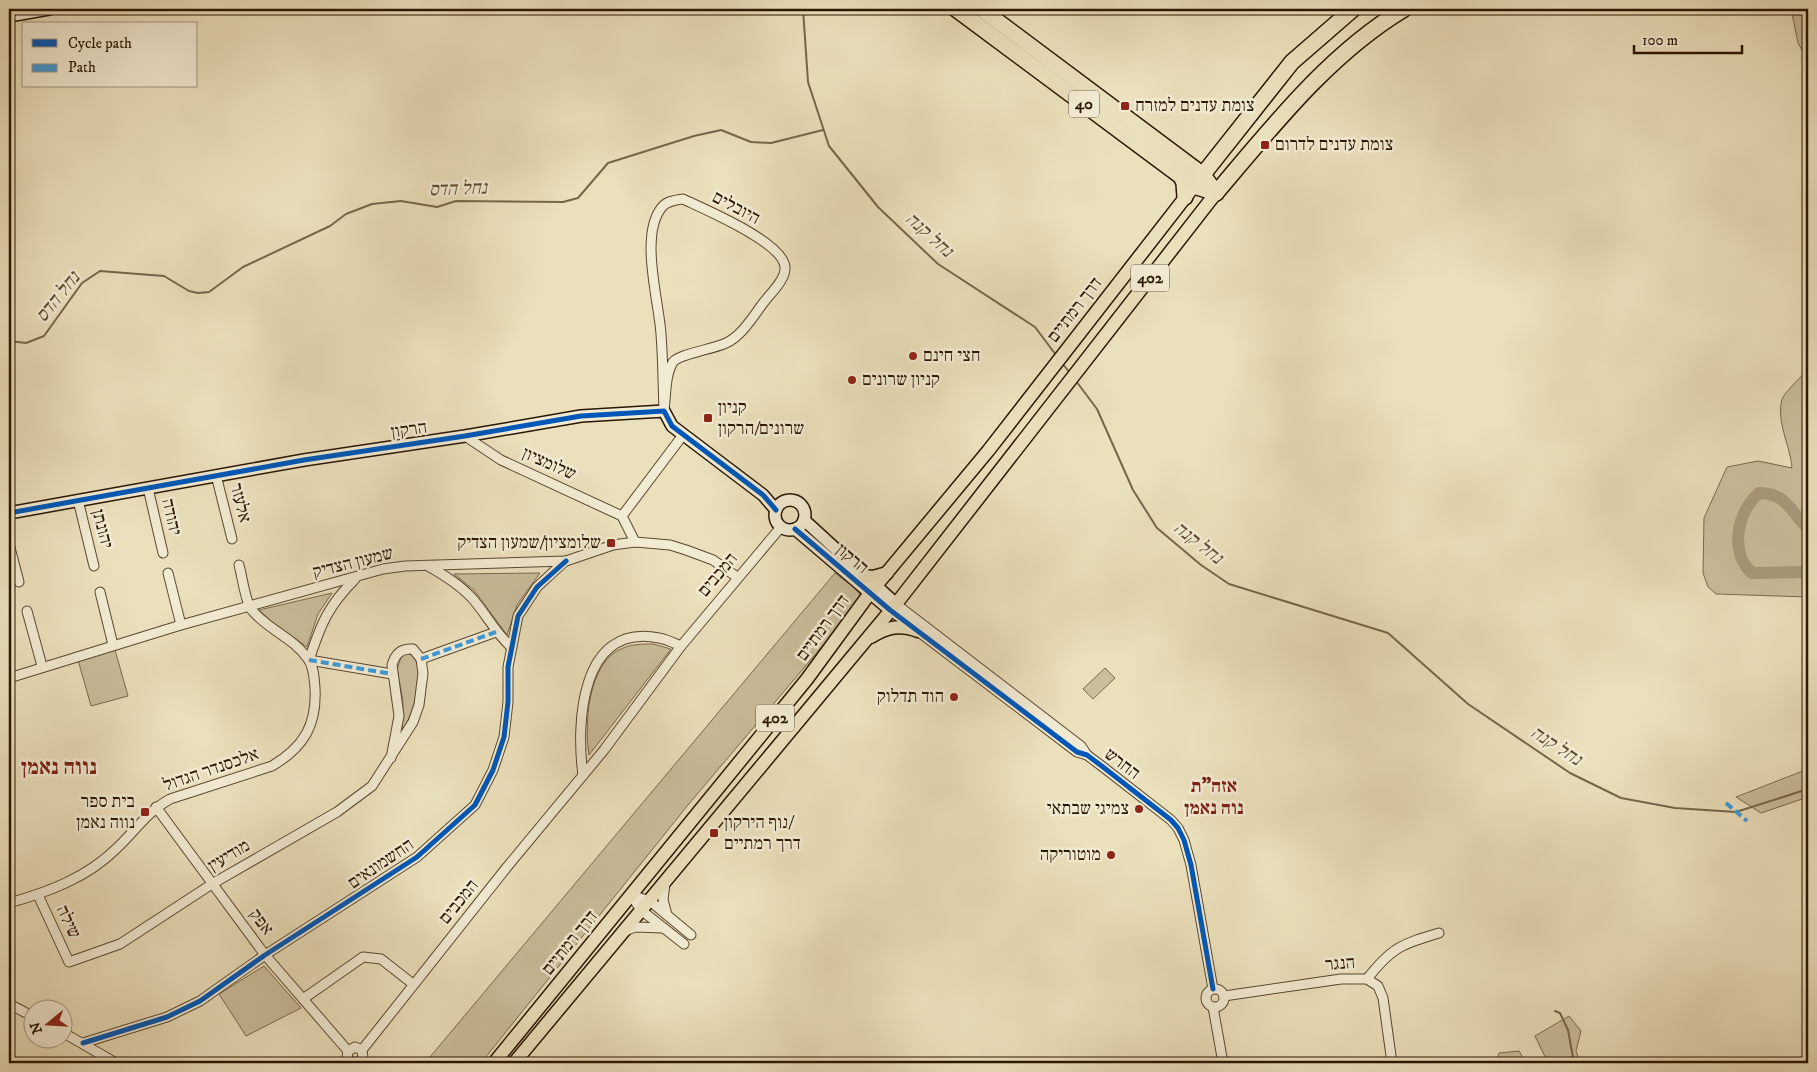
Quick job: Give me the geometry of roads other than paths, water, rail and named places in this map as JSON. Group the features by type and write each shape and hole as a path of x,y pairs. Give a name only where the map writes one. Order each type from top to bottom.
{"highway":[{"name":"40","path":"956,9 1180,174 1184,183 1216,193"},
{"name":"40","path":"981,9 1110,104 1171,152 1194,186"},
{"path":"1194,186 1292,62 1353,9"},
{"path":"1216,193 1301,96 1373,27 1404,9"},
{"path":"1171,152 1188,158 1202,158 1218,151 1226,144"}],"main road":[{"name":"דרך רמתיים","path":"494,1063 807,679 867,589 872,577 887,573 965,479 1194,186"},
{"name":"דרך רמתיים","path":"514,1063 893,607 1216,193"},
{"path":"863,642 894,626 918,631"}],"street":[{"path":"9,16 49,9"},
{"name":"היובלים","path":"683,199 733,223 769,245 780,256 785,266 783,276 766,300 728,342 708,351 684,355 674,361 669,372 664,410 661,333 651,253 653,228 662,207 671,201 683,199"},
{"path":"664,410 672,426 682,435 779,506"},
{"name":"הרקון","path":"9,513 304,460 465,436 581,416 664,410"},
{"path":"635,542 622,516 682,435"},
{"name":"שלומציון","path":"465,436 502,460 622,516"},
{"name":"אלעזר","path":"216,475 232,539"},
{"name":"יהודה","path":"148,488 163,553"},
{"name":"יהונתן","path":"78,500 94,566"},
{"path":"791,500 799,503 804,511 804,520 795,529 781,527 777,521 779,506 791,500"},
{"name":"הרקון","path":"804,520 867,589"},
{"name":"המכבים","path":"362,1050 413,984 634,711 681,646 737,577 781,527"},
{"name":"הרקון","path":"795,529 867,589 893,607"},
{"name":"שמעון הצדיק","path":"9,678 42,666 181,625 383,570 427,566 566,561 613,544 635,542 670,545 686,550 713,560 737,577"},
{"path":"9,544 19,582"},
{"name":"החשמונאים","path":"83,1043 167,1017 187,1008 417,857 475,805 493,770 504,737 508,702 510,647 518,616 537,587 566,561"},
{"path":"239,564 250,607 268,625 297,646 309,660 392,674"},
{"path":"427,566 455,582 471,597 496,632 510,647"},
{"path":"168,573 181,625"},
{"path":"309,660 321,625 334,600 356,578"},
{"path":"100,592 113,645"},
{"name":"החרש","path":"893,607 918,631 958,664 1077,752 1087,755"},
{"name":"החרש","path":"893,607 1081,746 1087,755 1171,820 1181,834 1191,865 1213,989"},
{"path":"27,611 42,666"},
{"path":"421,659 496,632"},
{"path":"583,775 580,751 581,715 587,688 599,660 613,646 631,639 659,638 681,646"},
{"name":"מודיעין","path":"69,962 120,944 212,884 337,812 372,786 391,758 413,722 420,705 423,673 421,659 413,649 406,648 394,656 392,674 399,716 391,758"},
{"name":"אלכסנדר הגדול","path":"9,902 38,895 80,876 102,862 156,807 170,798 257,772 285,759 308,732 316,713 314,674 309,660"},
{"name":"אפק","path":"156,807 265,955 348,1051"},
{"path":"665,883 663,900 667,915"},
{"name":"שילה","path":"38,895 69,962"},
{"path":"631,895 645,906 663,928 684,944"},
{"path":"645,906 667,915 692,935"},
{"path":"622,932 635,927 663,928"},
{"path":"1367,978 1390,952 1400,946 1439,933"},
{"path":"303,999 363,957 382,959 413,984"},
{"name":"הנגר","path":"1224,996 1341,979 1367,978 1378,986 1383,998 1392,1063"},
{"path":"1213,989 1220,990 1224,996 1221,1005 1213,1007 1208,1004 1206,998 1208,992 1213,989"},
{"path":"9,1004 22,1011"},
{"path":"1213,1007 1223,1063"},
{"path":"72,1037 116,1063"},
{"path":"355,1047 362,1050 363,1058 355,1063 347,1055 348,1051 355,1047"}],"waterway":[{"name":"נחל קנה","path":"803,9 808,82 829,146 878,207 938,264 1035,327 1056,355"},
{"name":"נחל הדס","path":"9,341 26,343 44,336 82,283 100,271 164,276 189,291 198,293 209,292 243,267 330,226 346,214 372,204 401,201 437,207 456,201 563,202 578,198 608,163 694,136 721,130 751,142 771,143 823,130"},
{"name":"נחל קנה","path":"1062,363 1070,373"},
{"name":"נחל קנה","path":"1076,381 1097,409 1133,490 1157,528 1201,565 1229,584 1388,633 1468,704 1570,773 1621,798 1675,808 1736,812 1808,789"},
{"path":"1808,414 1808,421"},
{"path":"1808,528 1782,500 1776,496 1759,493 1745,511 1741,521 1738,543 1740,554 1752,573 1808,572"},
{"path":"1555,1011 1560,1013 1568,1030 1574,1063"}],"place":[{"name":"צומת עדנים למזרח","path":"1125,106"},
{"name":"צומת עדנים לדרום","path":"1265,145"},
{"name":"חצי חינם","path":"913,356"},
{"name":"קניון שרונים","path":"852,380"},
{"name":"קניון שרונים/הרקון","path":"708,418"},
{"name":"שלומציון/שמעון הצדיק","path":"611,543"},
{"name":"הוד תדלוק","path":"954,697"},
{"name":"צמיגי שבתאי","path":"1139,809"},
{"name":"בית ספר נווה נאמן","path":"145,812"},
{"name":"נוף הירקון/ דרך רמתיים","path":"714,833"},
{"name":"מוטוריקה","path":"1111,855"}],"district":[{"name":"נווה נאמן","path":"59,767"},
{"name":"אזה\"ת נוה נאמן","path":"1214,797"}]}
